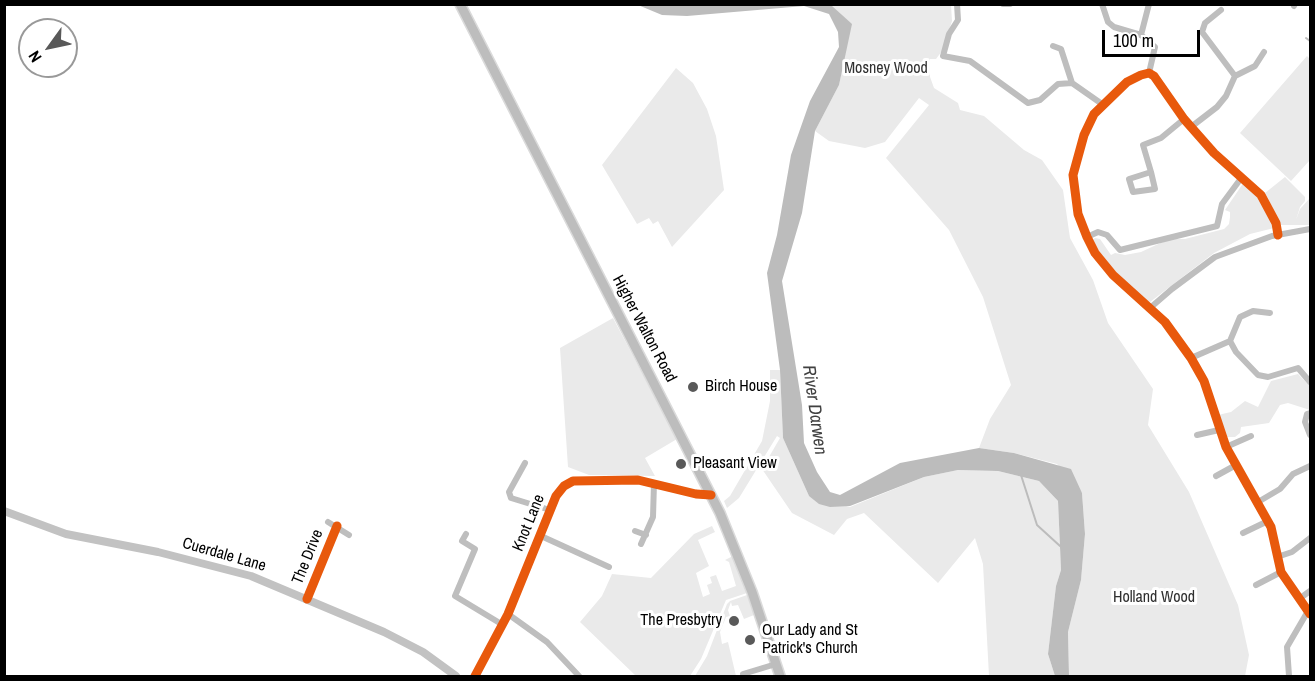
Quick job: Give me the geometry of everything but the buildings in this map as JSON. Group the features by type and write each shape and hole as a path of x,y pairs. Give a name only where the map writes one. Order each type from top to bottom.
{"main road":[{"name":"Higher Walton Road","path":"460,4 711,495 732,541 780,676"},
{"name":"Cuerdale Lane","path":"4,511 66,534 158,552 251,576 308,599 423,652 456,676"}],"street":[{"path":"957,4 958,20 949,33 943,56 970,60 1028,103 1040,100 1058,84 1072,83"},
{"path":"1003,4 1010,4"},
{"path":"1102,4 1108,22 1114,27 1141,35 1155,47 1149,73"},
{"path":"1141,35 1149,4"},
{"path":"1221,10 1205,23 1202,32 1235,76"},
{"path":"1053,46 1061,49 1072,83 1102,104"},
{"path":"1191,127 1226,96 1235,76 1255,66 1264,52"},
{"path":"1149,73 1127,82 1102,104 1083,135 1073,175 1078,214 1095,253 1113,275 1181,340 1204,381 1226,447 1268,520 1281,572 1309,612 1287,648 1289,676"},
{"path":"1149,73 1159,80 1184,119 1214,153 1265,200 1278,235"},
{"path":"1151,172 1143,145 1161,138 1184,119"},
{"path":"1087,237 1098,232 1107,235 1120,250 1217,226 1222,204 1242,177"},
{"path":"1150,308 1215,257 1278,235 1311,229"},
{"path":"1191,358 1230,340 1237,322 1246,313 1259,311 1270,313"},
{"path":"1230,340 1240,356 1258,375 1268,376 1298,368 1311,382"},
{"path":"1311,413 1307,414 1305,422 1311,435"},
{"path":"1197,435 1219,430"},
{"path":"1226,447 1251,436"},
{"path":"525,463 509,492 511,498 550,510"},
{"path":"1216,476 1236,465"},
{"path":"1258,502 1280,489 1293,474 1311,466"},
{"name":"Knot Lane","path":"475,676 508,614 560,489 573,481 638,480 696,494 711,495"},
{"path":"641,544 653,517 654,483"},
{"path":"1244,533 1268,520"},
{"path":"328,522 349,535"},
{"name":"The Drive","path":"308,599 337,526"},
{"path":"635,531 646,535"},
{"path":"466,534 462,541 475,549 455,596 503,624"},
{"path":"541,536 609,567"},
{"path":"1277,557 1292,552 1311,538"},
{"path":"1256,585 1281,572"},
{"path":"1299,599 1311,591"},
{"path":"508,614 547,642 579,676"},
{"path":"743,674 776,664"}],"green space":[{"name":"Holland Wood","path":"831,5 951,5 952,21 942,51 936,59 930,59 930,77 934,88 958,103 960,110 984,116 1024,150 1042,160 1063,190 1070,238 1093,280 1108,323 1153,389 1148,425 1189,492 1238,605 1249,655 1245,676 1069,676 1068,632 1081,580 1085,534 1082,493 1057,464 1014,453 979,448 990,419 1011,385 983,297 949,230 886,158 929,105 919,98 885,142 865,148 829,141 815,131 839,85 851,24"},
{"path":"1307,56 1310,59 1310,160 1291,181 1240,133"},
{"path":"676,68 693,83 707,109 716,136 724,190 672,247 658,221 653,224 649,218 637,224 602,165"},
{"path":"1285,177 1305,197 1305,201 1300,207 1296,220 1300,209 1310,198 1310,225 1281,225 1265,193"},
{"path":"1244,182 1260,198 1274,228 1250,234 1214,253 1150,302 1113,269 1091,241 1095,238 1100,239 1111,255 1115,253 1125,255 1141,252 1169,239 1185,239 1224,229 1229,224 1230,217 1230,212 1225,210"},
{"path":"613,318 677,439 645,458 655,476 589,475 568,467 560,348"},
{"path":"770,370 780,370 783,438 809,496 850,507 924,477 958,470 998,471 1039,481 1058,501 1061,570 1056,586 1048,654 1055,676 989,676 983,564 975,538 938,583 864,513 847,519 834,535 792,513 762,469 780,438 777,436 739,498 727,508 724,501 730,496 762,441 770,401"},
{"path":"1298,374 1310,386 1310,410 1288,403 1280,405 1269,423 1241,427 1240,433 1235,437 1226,437 1218,415 1231,412 1245,401 1258,407 1271,381"},
{"path":"712,526 715,532 698,540 709,566 696,573 703,597 710,594 707,585 712,583 710,577 716,575 722,591 736,586 729,562 725,560 733,556 747,593 726,600 701,659 690,676 636,676 580,622 602,596 612,574 651,578 694,534"},
{"path":"747,595 754,615 744,619 738,605 732,606 731,602 728,610 730,616 726,617 720,632 722,644 728,642 736,676 695,676 707,656 727,604 730,601"}],"shaded area":[{"path":"638,5 831,5 852,24 839,85 815,131 802,213 782,281 802,405 804,443 817,472 830,492 840,495 900,463 979,448 1014,453 1071,469 1082,493 1085,534 1081,580 1068,632 1069,676 1055,676 1048,654 1056,586 1061,570 1058,501 1039,481 998,471 958,470 924,477 850,506 830,507 819,504 809,496 783,438 780,370 767,273 777,235 791,155 810,101 839,47 838,32 829,14 804,6 687,16 662,15"}],"waterway":[{"path":"1306,38 1310,41"},
{"path":"1021,475 1037,525 1060,546"}],"cycle path":[{"path":"1278,235 1276,223 1261,195 1214,153 1184,119 1154,76 1149,73 1127,82 1094,114 1084,135 1073,175 1078,214 1087,237 1095,253 1113,275 1165,322 1191,358 1204,381 1226,447 1271,527 1281,572 1310,614"},
{"path":"475,676 508,614 556,496 564,486 573,481 638,480 696,494 711,495"},
{"path":"307,599 337,526"}],"place":[{"name":"Birch House","path":"693,387"},
{"name":"Pleasant View","path":"681,464"},
{"name":"The Presbytry","path":"734,621"},
{"name":"Our Lady and St Patrick's Church","path":"750,640"}],"park label":[{"name":"Mosney Wood","path":"886,69"}],"water label":[{"name":"River Darwen","path":"814,410"}]}
